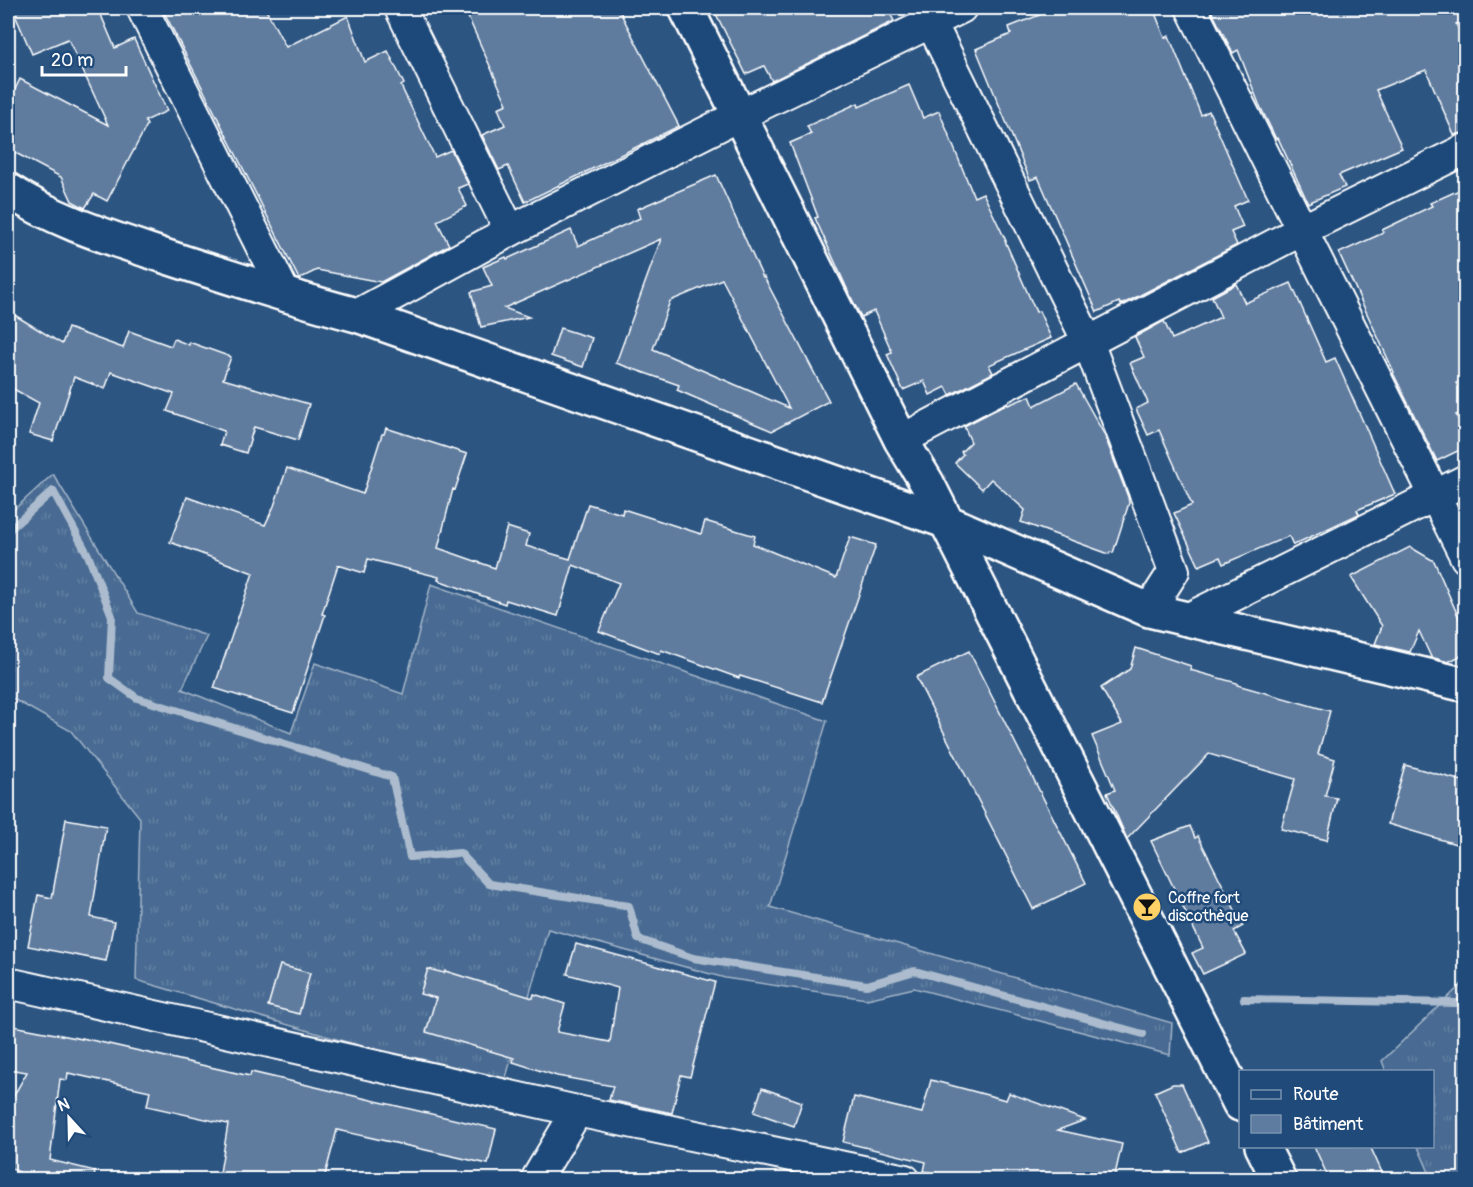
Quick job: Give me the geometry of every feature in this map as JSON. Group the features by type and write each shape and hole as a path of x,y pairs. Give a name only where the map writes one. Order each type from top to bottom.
{"street":[{"path":"142,8 286,296"},
{"path":"400,8 510,231"},
{"path":"686,8 901,440 927,483 1239,1102"},
{"path":"357,315 510,231 741,115 928,15 961,8"},
{"path":"1191,8 1466,558"},
{"path":"928,15 1088,342 1173,571 1149,610"},
{"path":"901,440 1302,230 1466,149"},
{"path":"8,190 23,200 98,234 286,296 357,315 945,521 1149,610 1466,685"},
{"path":"1185,620 1466,480"},
{"path":"8,983 578,1111 905,1179"},
{"path":"536,1179 578,1111"},
{"path":"1263,1148 1279,1179"}],"green space":[{"path":"53,474 138,613 207,636 182,689 291,733 315,663 403,694 431,584 827,721 770,907 1172,1023 1170,1055 914,988 867,999 725,978 548,929 503,1088 136,980 140,818 71,731 8,696 8,515"},
{"path":"1465,981 1465,1174 1456,1179 1432,1179 1418,1148 1434,1148 1434,1070 1386,1070 1382,1061"}],"building":[{"path":"12,8 98,8 115,48 134,39 167,111 145,121 147,125 107,201 94,194 85,208 72,201 61,177 8,149 8,104 20,79 108,125 68,39 32,54"},
{"path":"162,8 265,8 286,47 348,16 365,62 388,51 404,84 401,86 435,157 451,150 468,184 458,188 467,206 437,221 449,245 381,282 317,270 299,279"},
{"path":"464,8 618,8 679,126 525,202 508,166 499,170 482,135 505,125 498,108 507,104"},
{"path":"713,8 887,8 894,21 772,81 764,66 746,74"},
{"path":"1057,8 1153,8 1165,38 1169,36 1201,115 1209,111 1248,200 1234,206 1243,227 1231,232 1237,245 1121,305 1119,302 1097,312 1038,177 1030,180 976,49 1011,34 1009,27"},
{"path":"1210,8 1466,8 1466,20 1456,24 1466,46 1466,132 1454,135 1426,70 1376,90 1402,148 1339,175 1345,187 1308,203 1278,138 1276,139 1259,104 1238,50 1233,53"},
{"path":"909,85 923,118 939,111 974,197 983,193 1036,312 1039,311 1051,338 989,365 993,373 950,395 946,387 930,395 924,381 903,390 887,354 892,352 874,311 861,317 849,293 815,218 818,217 790,143 811,134 807,126 858,103 859,107"},
{"path":"716,175 763,278 829,401 772,431 677,390 679,385 616,363 661,239 504,308 529,317 481,327 471,292 492,286 483,267 506,257 507,259 571,230 578,246 640,218 637,209","holes":["722,279 789,408 653,349 670,301"]},
{"path":"1466,187 1466,378 1456,383 1466,403 1466,411 1456,415 1466,436 1466,447 1437,461 1393,373 1339,253 1383,233 1382,230 1432,206 1430,203"},
{"path":"1291,283 1326,362 1335,358 1395,494 1357,510 1359,514 1293,545 1289,536 1223,564 1220,557 1199,566 1174,513 1192,505 1159,430 1148,435 1136,409 1148,403 1130,363 1144,357 1135,337 1164,321 1172,339 1221,317 1212,297 1236,284 1245,303"},
{"path":"8,311 62,344 68,328 123,348 129,331 171,346 174,339 189,345 189,342 231,357 223,379 309,404 298,440 254,427 246,453 220,445 224,431 167,411 174,394 111,372 105,389 74,377 53,441 29,434 39,403 8,386"},
{"path":"560,328 592,338 583,367 551,356"},
{"path":"1076,384 1104,434 1128,497 1129,503 1113,553 1109,554 1021,522 1025,510 991,479 982,489 955,463 963,454 961,452 971,442 964,426 1007,404 1030,396 1034,406"},
{"path":"386,428 467,454 455,490 453,489 438,548 495,568 507,527 529,534 526,546 570,559 588,504 622,514 623,509 701,534 705,521 755,536 753,544 836,578 850,537 876,545 822,702 740,676 739,678 661,650 660,654 599,631 619,583 573,565 558,616 506,600 505,604 438,580 439,577 368,559 364,573 338,565 322,614 325,615 293,713 214,688 253,573 170,542 187,497 265,525 287,468 363,494 382,434"},
{"path":"1410,547 1434,561 1466,634 1466,653 1448,662 1431,657 1419,631 1410,652 1375,644 1382,626 1351,577"},
{"path":"1136,648 1191,666 1190,670 1330,711 1318,754 1335,759 1325,796 1337,798 1327,840 1281,829 1295,779 1209,754 1127,839 1107,793 1115,790 1092,736 1122,724 1101,688 1130,669"},
{"path":"969,651 1086,883 1033,909 916,677"},
{"path":"1405,765 1466,782 1466,847 1388,824"},
{"path":"66,819 106,826 91,917 114,922 106,961 28,946 38,895 52,898"},
{"path":"1190,826 1195,838 1198,836 1243,926 1234,931 1246,954 1203,974 1192,953 1203,948 1151,841"},
{"path":"576,944 715,982 690,1077 681,1075 672,1113 609,1100 613,1086 557,1076 513,1062 514,1058 426,1032 436,998 420,994 428,969 444,973 445,971 533,998 534,994 565,1004 557,1032 610,1042 618,988 567,974"},
{"path":"280,965 310,973 299,1014 268,1006"},
{"path":"8,1025 82,1038 250,1076 251,1072 496,1129 488,1164 337,1130 324,1179 219,1179 228,1124 147,1106 150,1091 68,1073 67,1080 60,1079 50,1160 95,1171 94,1179 34,1179 8,1167 8,1106 27,1072 8,1069"},
{"path":"931,1080 1006,1100 1009,1093 1085,1120 1058,1130 1122,1144 1114,1179 958,1179 924,1171 926,1162 843,1142 854,1097 922,1113"},
{"path":"1173,1084 1182,1084 1208,1142 1182,1153 1155,1092"},
{"path":"762,1088 802,1102 794,1126 754,1112"},
{"path":"1315,1148 1371,1148 1385,1179 1329,1179"}],"waterway":[{"path":"8,531 53,491 88,555 112,616 109,678 137,698 392,777 410,857 460,853 489,884 629,906 638,939 693,958 867,985 915,971 1143,1034"},
{"path":"1244,999 1456,1003 1466,1000"}],"place":[{"name":"Coffre fort discothèque","path":"1147,907"}]}
